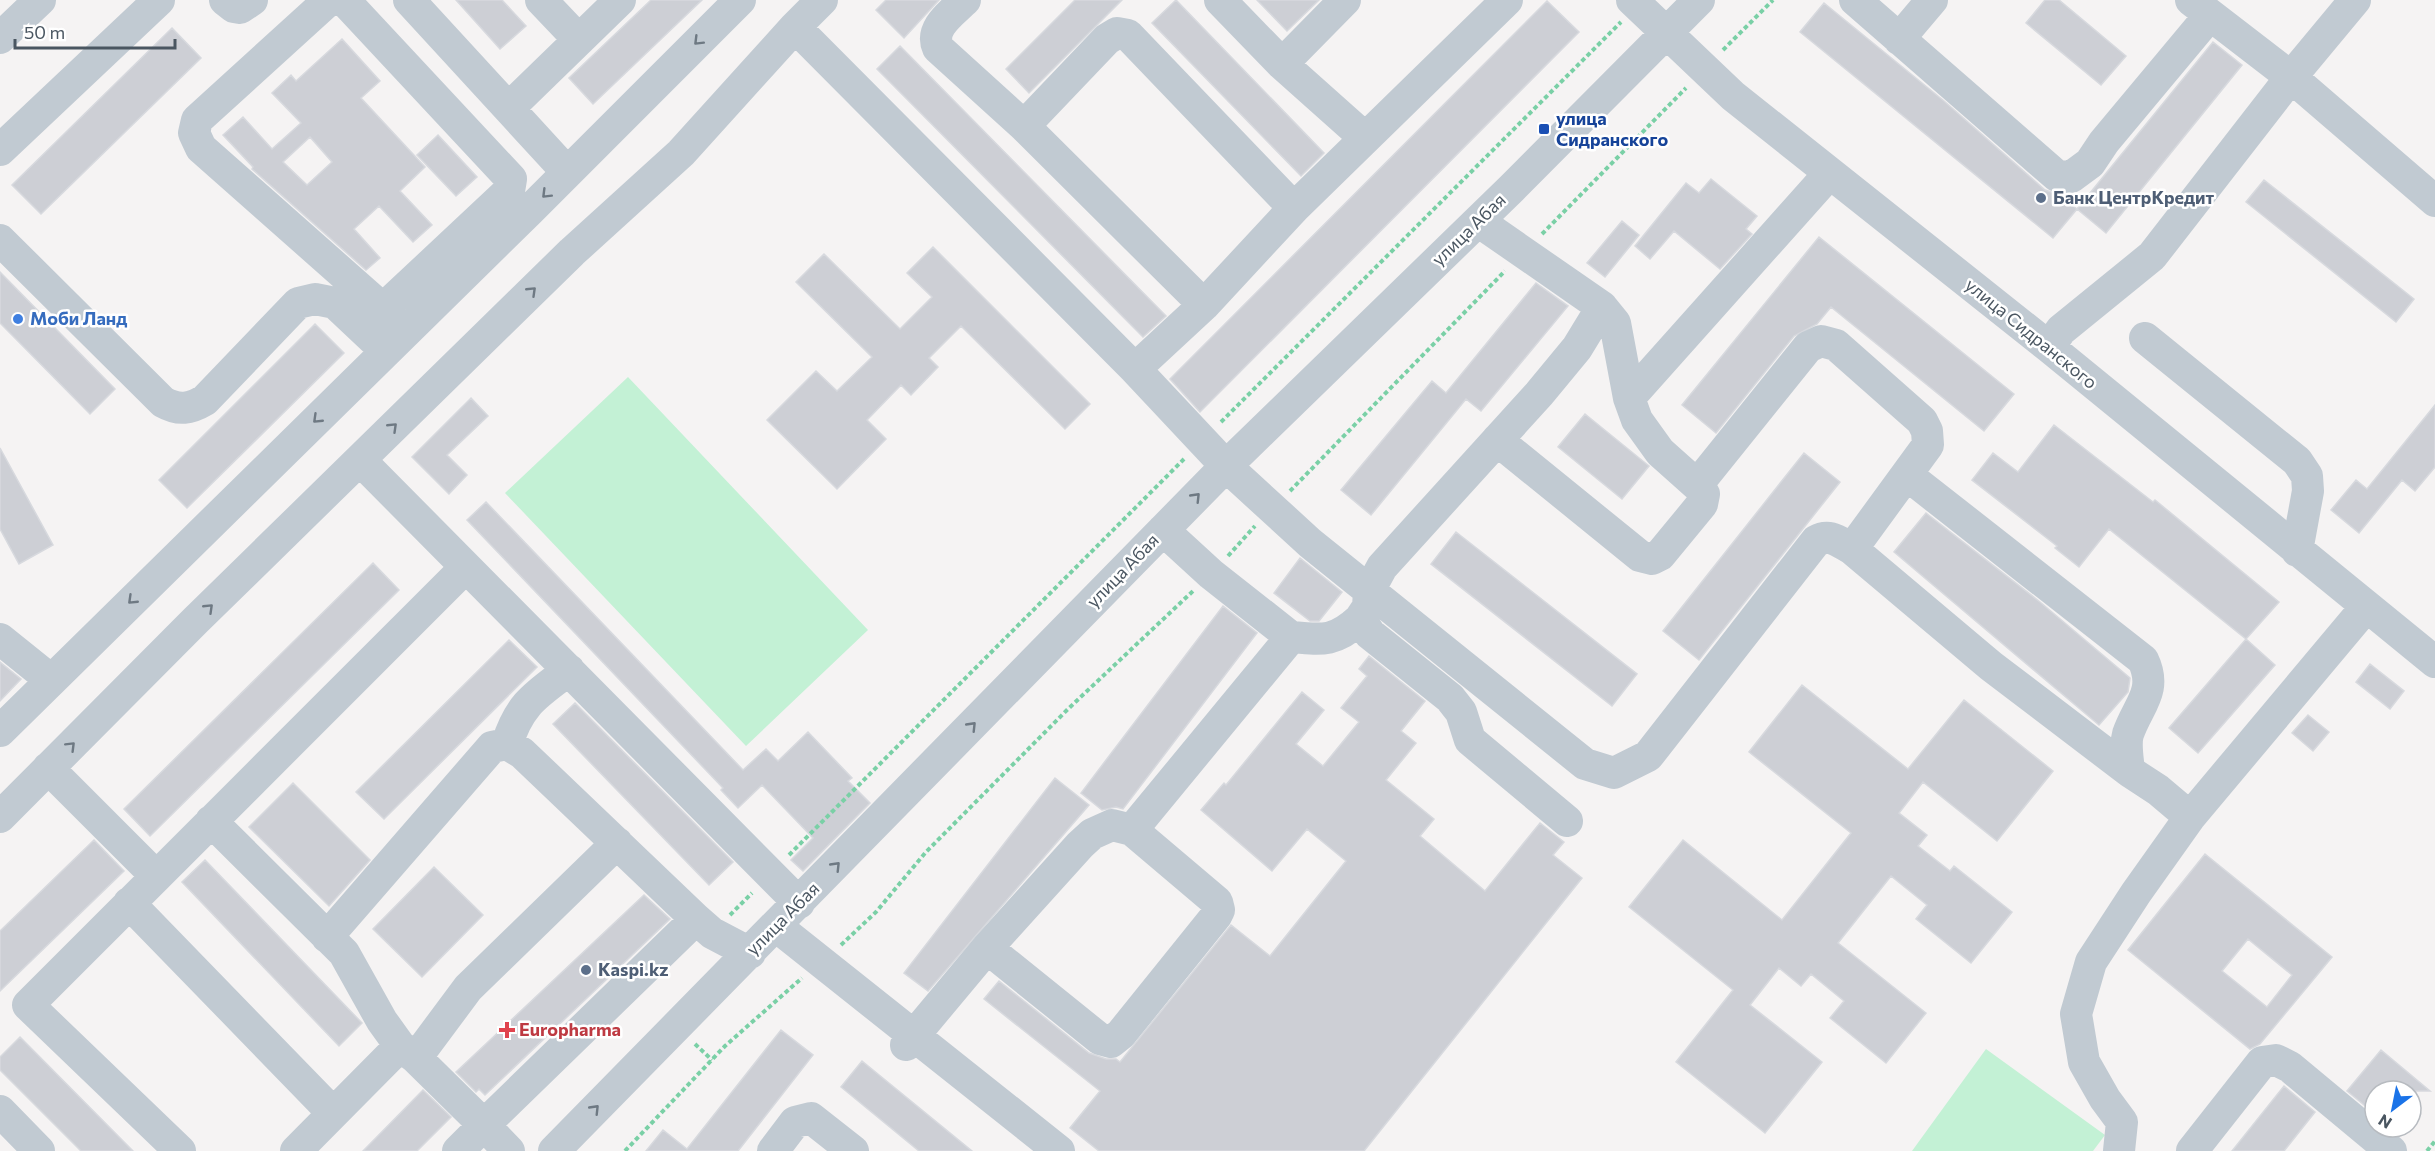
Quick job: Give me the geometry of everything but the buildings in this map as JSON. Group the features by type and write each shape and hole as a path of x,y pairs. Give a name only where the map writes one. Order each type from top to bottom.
{"street":[{"path":"0,38 40,0"},
{"path":"0,150 159,0"},
{"path":"225,0 234,7 240,8 252,0"},
{"path":"329,0 197,120 194,133 201,148 382,309 396,342"},
{"path":"344,0 511,179 509,191 382,309"},
{"path":"409,0 510,107 567,172"},
{"path":"541,0 579,40"},
{"path":"510,107 621,0"},
{"path":"0,731 740,0"},
{"path":"0,817 572,252 681,153 822,0"},
{"path":"965,0 936,29 934,39 938,48 1024,126 1204,305"},
{"path":"1221,0 1282,64 1365,138"},
{"path":"1282,64 1344,0"},
{"name":"улица Абая","path":"554,1151 1226,466 1478,221 1699,0"},
{"path":"1855,0 2057,176 2071,177 2090,162 2201,7 2291,77 2435,201"},
{"path":"1899,39 1932,0"},
{"path":"2049,347 2061,330 2152,256 2291,77 2355,0"},
{"name":"улица Сидранского","path":"1635,2 1669,32 1704,70 1829,174 1897,225 2049,347 2435,662"},
{"path":"1136,369 1204,305 1489,6"},
{"path":"795,27 1136,369 1226,466 1272,508 1365,605 1585,764 1614,773 1648,756 1816,541 1822,537 1832,537 1852,549 1991,666 2129,771 2158,790 2190,817"},
{"path":"1024,126 1107,39 1117,33 1128,35 1294,208"},
{"path":"1629,398 1829,174"},
{"path":"1478,221 1525,251 1602,307 1614,323 1629,398 1637,420 1660,452 1704,494 1702,504 1660,555 1652,560 1641,556 1497,440"},
{"path":"0,240 163,402 175,409 185,409 205,400 298,303 315,299 335,303 396,342"},
{"path":"1163,530 1211,574 1290,637 1319,640 1345,633 1365,605 1382,567 1577,348 1602,307"},
{"path":"2145,338 2296,460 2307,476 2307,491 2297,551"},
{"path":"1697,485 1808,347 1821,341 1836,345 1922,421 1927,430 1928,445 1852,549"},
{"path":"360,460 799,903"},
{"path":"1907,475 2143,660 2150,674 2149,688 2127,736 2129,771"},
{"path":"180,1151 28,1005 466,567"},
{"path":"1365,605 1370,634 1450,698 1461,712 1470,740 1567,821"},
{"path":"2119,1151 2122,1122 2105,1100 2084,1062 2076,1014 2091,962 2190,817 2366,608"},
{"path":"1132,830 1290,637"},
{"path":"0,639 51,680"},
{"path":"507,744 518,714 540,692 569,670"},
{"path":"327,937 492,747 507,744 522,753 704,926 765,938 816,966 910,1041 1059,1151"},
{"path":"48,768 156,876"},
{"path":"211,821 344,953 382,1021 408,1052 508,1151"},
{"path":"910,1041 987,948 1092,834 1112,825 1132,830 1217,902 1219,910 1136,1016 1111,1042 1100,1039 987,948"},
{"path":"296,1151 333,1113 408,1052 468,988 617,843"},
{"path":"129,903 333,1113"},
{"path":"458,1151 704,926"},
{"path":"910,1041 1037,1151"},
{"path":"2192,1151 2262,1062 2276,1060 2290,1067 2391,1151"},
{"path":"0,1111 39,1151"},
{"path":"773,1151 795,1122 811,1118 853,1151"}],"path":[{"path":"625,1151 712,1060 876,912 926,852 1068,709 1211,574 1272,508 1773,0"},
{"path":"704,926 770,874 1635,2"},
{"path":"677,1026 712,1060"},
{"path":"2427,1151 2435,1141"}],"green space":[{"path":"628,377 868,630 746,746 505,493"},
{"path":"1986,1049 2105,1135 2093,1151 1912,1151"}],"place":[{"name":"улица Сидранского","path":"1544,129"},
{"name":"Банк ЦентрКредит","path":"2041,198"},
{"name":"Моби Ланд","path":"18,319"},
{"name":"Kaspi.kz","path":"586,970"},
{"name":"Europharma","path":"507,1030"}]}
